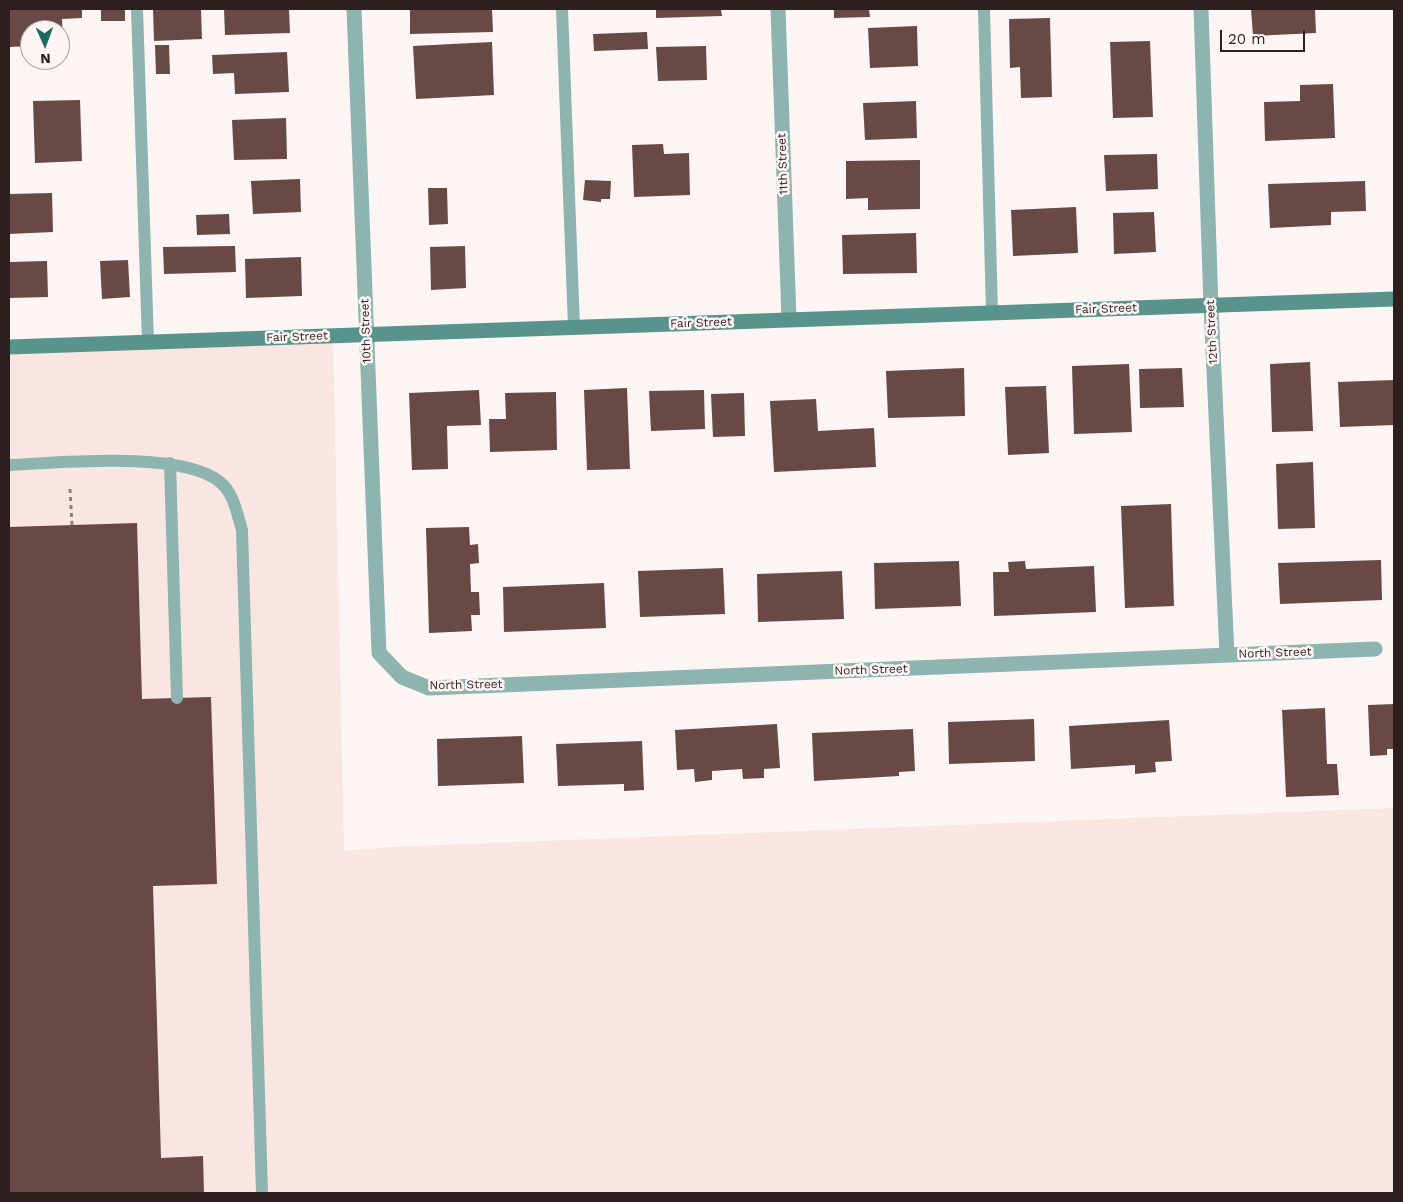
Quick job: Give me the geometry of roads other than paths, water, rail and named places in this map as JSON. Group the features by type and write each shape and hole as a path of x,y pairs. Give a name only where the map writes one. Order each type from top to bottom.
{"street":[{"name":"10th Street","path":"354,9 379,653"},
{"name":"11th Street","path":"778,9 789,320"},
{"name":"12th Street","path":"1201,9 1211,306 1227,655"},
{"name":"Fair Street","path":"9,348 1394,299"},
{"name":"North Street","path":"379,653 402,677 429,688 1375,649"}],"lane":[{"path":"137,9 148,342"},
{"path":"562,9 574,327"},
{"path":"984,9 992,313"},
{"path":"9,465 96,462 170,463 201,472 220,482 232,497 242,530 262,1193"},
{"path":"170,463 177,698"}]}
